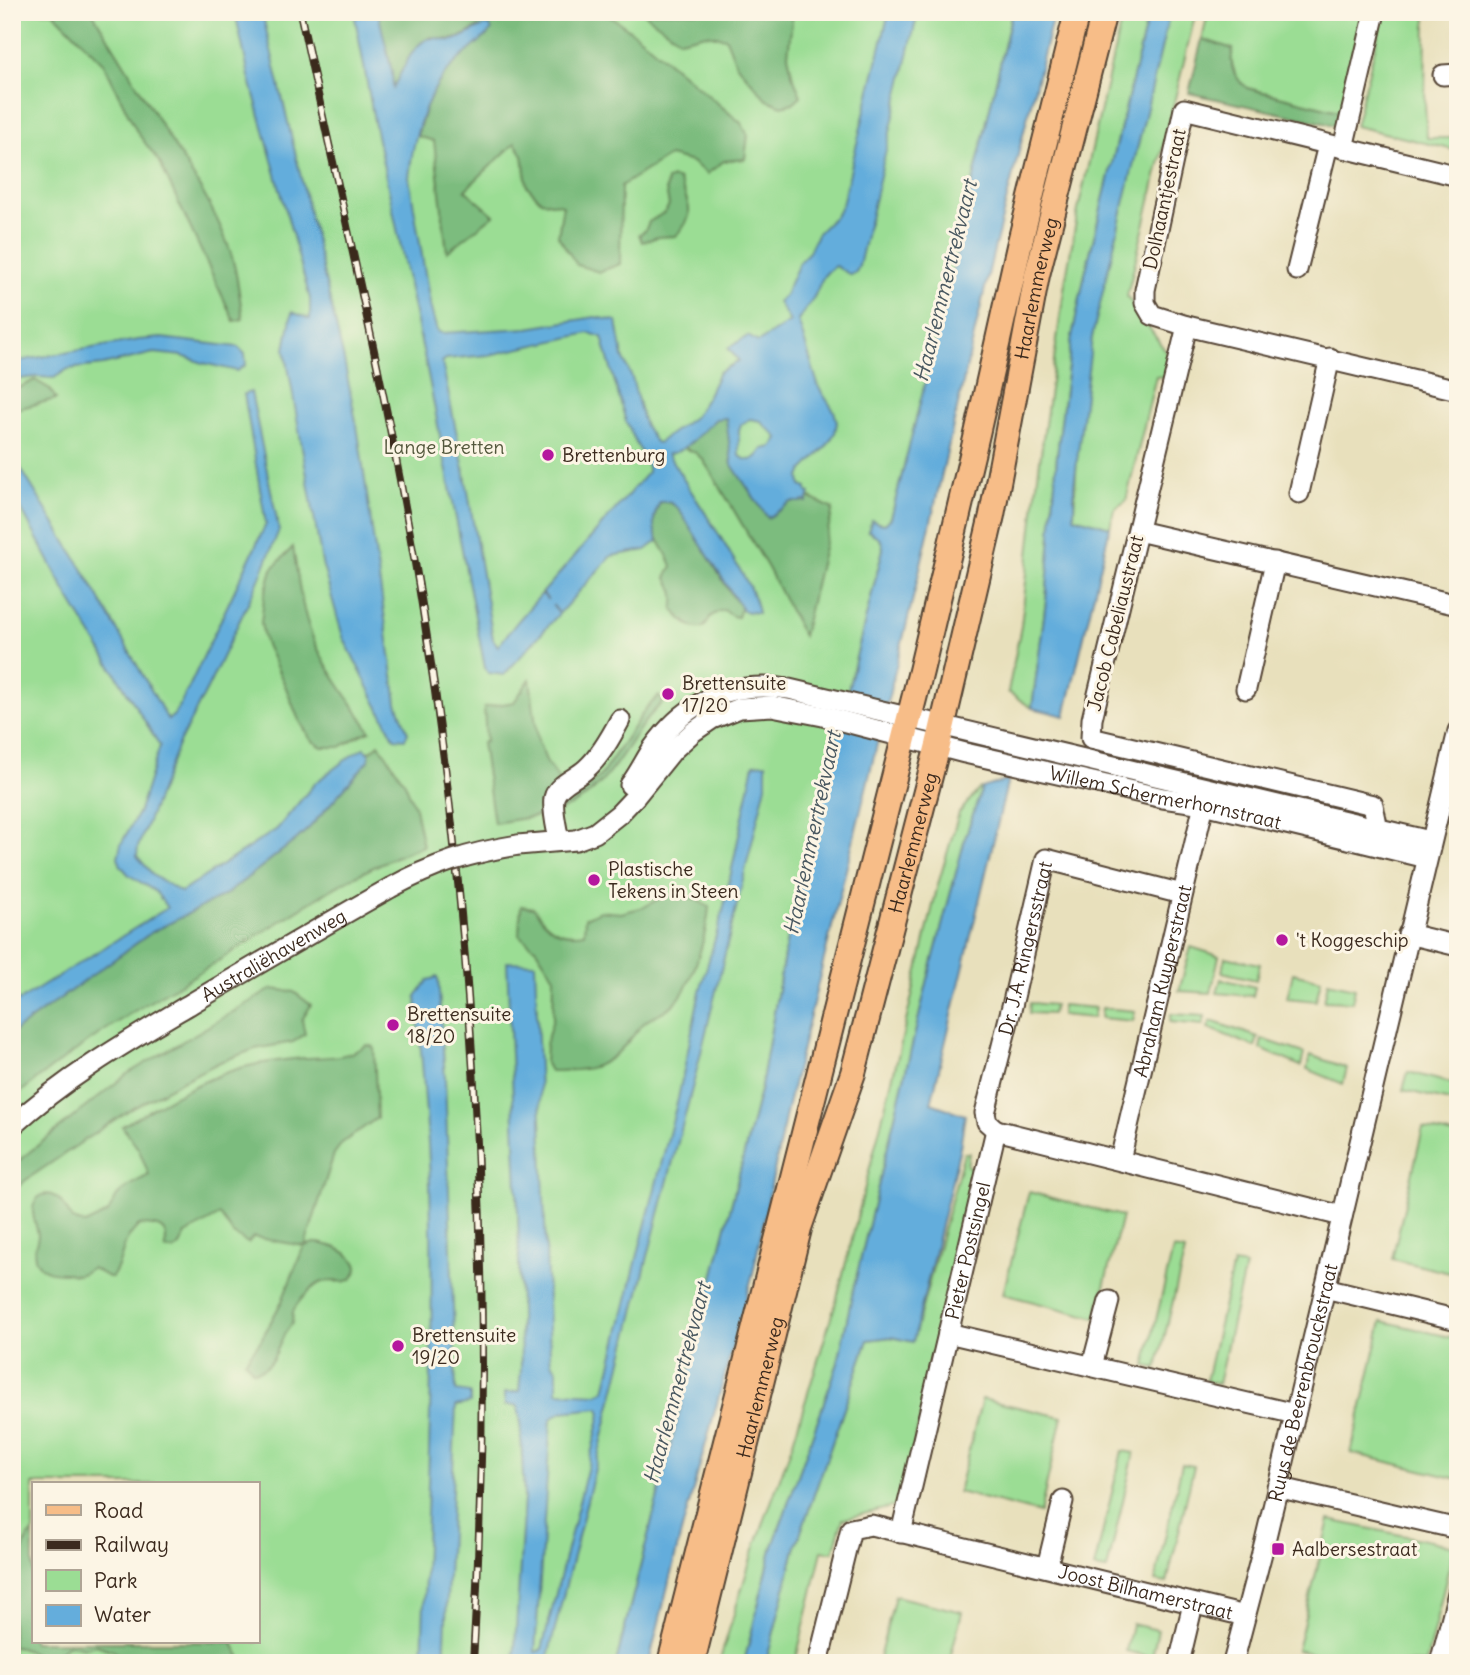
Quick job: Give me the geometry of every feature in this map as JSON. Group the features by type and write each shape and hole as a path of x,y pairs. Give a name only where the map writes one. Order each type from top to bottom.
{"main road":[{"name":"Haarlemmerweg","path":"670,1663 898,724 977,434 1019,246 1077,12"},
{"name":"Haarlemmerweg","path":"691,1663 800,1225 853,1073 941,735 992,515 1037,275 1104,12"}],"street":[{"path":"1297,270 1375,12"},
{"name":"Dolhaantjestraat","path":"1188,326 1152,315 1145,303 1145,290 1184,108 1458,176"},
{"path":"1188,326 1458,390"},
{"name":"Jacob Cabeliaustraat","path":"1188,326 1092,719 1091,738 1373,805 1376,836"},
{"path":"1299,493 1330,358"},
{"path":"1138,531 1458,605"},
{"path":"1246,689 1275,562"},
{"name":"Australiëhavenweg","path":"12,1126 63,1084 114,1050 316,929 415,874 475,853 518,845 576,840 595,833 635,797 673,750 712,719 740,708 826,707 898,724"},
{"path":"560,841 554,802 557,792 561,786 587,769 620,720"},
{"name":"Willem Schermerhornstraat","path":"898,724 1429,849"},
{"path":"1458,732 1408,934 1458,946"},
{"name":"Willem Schermerhornstraat","path":"941,735 1163,798 1376,836"},
{"name":"Abraham Kuyperstraat","path":"1120,1160 1204,804"},
{"name":"Dr. J.A. Ringersstraat","path":"996,1130 987,1122 985,1113 1046,859 1182,894"},
{"name":"Ruys de Beerenbrouckstraat","path":"1233,1663 1295,1414 1408,934"},
{"path":"996,1130 1342,1216"},
{"name":"Pieter Postsingel","path":"901,1533 996,1130"},
{"path":"1325,1288 1458,1320"},
{"path":"1092,1366 1109,1301"},
{"path":"948,1334 1295,1414"},
{"path":"1277,1487 1458,1529"},
{"name":"Joost Bilhamerstraat","path":"1047,1567 1063,1501"},
{"path":"818,1663 850,1530 871,1525 901,1533"},
{"name":"Joost Bilhamerstraat","path":"901,1533 1245,1616"},
{"path":"1440,1663 1458,1593"},
{"path":"1179,1663 1193,1604"}],"green space":[{"name":"Lange Bretten","path":"12,12 1012,12 943,312 891,518 885,524 878,523 868,531 880,540 883,549 789,927 761,1087 616,1663 12,1663"},
{"path":"53,12 92,12 112,44 216,218 234,263 243,319 234,321 160,163 137,132 104,64"},
{"path":"378,12 605,12 638,36 741,123 748,135 745,159 724,161 707,174 692,162 669,156 621,186 620,264 599,272 577,265 558,236 563,205 541,201 527,186 523,155 515,143 465,190 494,215 447,252 434,141 417,136 428,103 447,71 486,36 478,27 456,39 431,37 409,59 393,89"},
{"path":"642,12 793,12 788,55 801,96 793,103 782,106 767,100 736,64 726,38 706,34 680,40"},
{"path":"1123,12 1149,12 1071,342 1057,455 1046,601 1032,708 1008,692 1021,626 1038,475 1064,289 1078,210"},
{"path":"1170,12 1196,12 1127,296 1171,359 1168,378 1156,376 1126,501 1114,509 1110,527 1074,517 1082,409 1099,301"},
{"path":"1208,12 1366,12 1342,112 1247,88 1237,80 1231,60 1202,40"},
{"path":"1384,12 1426,12 1427,138 1458,138 1458,151 1355,126"},
{"path":"1202,39 1233,49 1233,70 1247,88 1342,112 1341,127 1189,93"},
{"path":"667,180 679,180 688,203 687,222 676,236 658,237 642,242 639,234 645,231 649,222 665,212 669,205"},
{"path":"35,380 50,389 56,399 13,410 12,391"},
{"path":"716,418 727,418 732,465 768,518 791,502 807,502 809,497 833,509 803,636 768,568 703,460 696,453 684,448"},
{"path":"660,502 675,506 685,518 741,608 738,617 724,610 710,617 703,628 698,628 692,627 673,610 674,593 666,577 672,566 654,529"},
{"path":"293,547 303,604 313,638 332,674 370,731 340,747 322,747 311,740 298,718 265,643 261,623 264,597 272,569"},
{"path":"530,679 538,741 547,763 559,780 550,814 494,823 482,743 486,741 484,707 514,702"},
{"path":"659,696 663,702 643,724 598,786 561,810 560,797 567,789 576,797 602,774 647,707"},
{"path":"379,744 405,783 415,808 423,846 368,870 316,899 113,1025 12,1099 12,1033 152,932 225,895 297,839 369,760 369,753"},
{"path":"980,788 928,979 838,1363 772,1549 744,1663 719,1663 752,1555 792,1445 837,1298 937,888 959,813"},
{"path":"665,895 693,898 709,907 698,958 682,994 665,1011 644,1023 610,1059 583,1069 550,1071 545,1062 546,1043 553,1019 554,977 536,949 519,935 521,906 534,908 554,930 575,934 584,933 585,918 600,911 621,913 644,907"},
{"path":"1191,947 1219,956 1211,993 1179,991"},
{"path":"1225,957 1260,964 1256,980 1222,972"},
{"path":"1293,973 1321,980 1316,1001 1287,998"},
{"path":"1221,979 1255,987 1253,996 1217,993"},
{"path":"1328,982 1355,988 1352,1002 1324,1001"},
{"path":"272,989 294,992 311,1005 302,1020 305,1034 293,1042 255,1049 220,1062 182,1081 123,1114 12,1192 12,1166 127,1074"},
{"path":"1030,1003 1054,1005 1052,1014 1029,1013"},
{"path":"1062,1005 1095,1008 1093,1018 1061,1015"},
{"path":"1102,1008 1135,1011 1133,1021 1101,1018"},
{"path":"1171,1014 1205,1016 1203,1025 1170,1022"},
{"path":"1211,1021 1258,1037 1255,1047 1208,1028"},
{"path":"1262,1039 1304,1053 1301,1066 1260,1049"},
{"path":"367,1045 374,1047 377,1118 342,1143 334,1154 305,1246 317,1243 345,1252 353,1259 357,1272 348,1281 323,1282 306,1294 295,1308 291,1325 265,1368 253,1371 245,1361 261,1340 282,1301 304,1246 253,1237 248,1243 233,1234 220,1215 186,1234 180,1246 173,1250 166,1249 166,1237 162,1230 156,1226 139,1225 126,1241 119,1265 112,1277 92,1268 77,1275 50,1272 35,1259 38,1236 33,1212 38,1198 49,1195 57,1198 72,1220 85,1224 108,1213 117,1196 128,1186 149,1175 139,1150 122,1126 165,1101 224,1073 280,1060 337,1056"},
{"path":"1310,1055 1347,1068 1343,1084 1307,1069"},
{"path":"1408,1072 1458,1085 1458,1103 1403,1090"},
{"path":"1423,1128 1458,1136 1458,1275 1392,1259"},
{"path":"964,1153 969,1153 967,1166 980,1169 901,1498 896,1506 843,1519 833,1552 822,1551 795,1663 766,1663 795,1549 868,1340 891,1337 913,1341"},
{"path":"1029,1192 1122,1216 1096,1318 1003,1294"},
{"path":"1173,1249 1185,1251 1157,1368 1145,1366"},
{"path":"1233,1264 1245,1266 1218,1384 1206,1381"},
{"path":"1382,1321 1458,1339 1458,1479 1351,1453"},
{"path":"982,1399 1062,1417 1040,1513 958,1492"},
{"path":"1122,1451 1134,1453 1107,1570 1094,1568"},
{"path":"1182,1464 1194,1466 1167,1583 1155,1581"},
{"path":"1329,1520 1454,1546 1426,1663 1353,1663 1297,1650"},
{"path":"32,1533 32,1644 233,1644 244,1663 128,1663 114,1651 96,1645 86,1648 68,1645 51,1660 12,1645 12,1571"},
{"path":"895,1596 962,1612 949,1663 878,1663"},
{"path":"1132,1624 1158,1630 1152,1657 1126,1651"}],"water":[{"path":"235,12 262,12 344,360 358,432 397,703 408,733 405,739 394,738 343,637 322,563 285,349 292,312 310,319 310,299 249,76"},
{"path":"354,12 378,12 392,72 393,88 414,50 426,40 454,40 489,24 492,30 455,63 430,97 413,152 409,178 437,331 441,333 528,328 595,317 617,321 623,357 632,378 644,424 658,443 695,416 719,372 739,361 728,348 748,336 758,342 790,322 778,302 785,295 800,261 809,252 817,234 842,205 889,12 918,12 859,266 851,275 835,266 830,269 798,320 819,388 834,411 837,422 835,433 826,447 803,470 800,477 801,486 807,488 810,493 807,502 791,502 768,518 732,465 726,418 716,419 681,450 668,454 743,575 754,597 758,613 743,611 678,508 669,502 660,502 654,522 658,541 646,550 611,556 504,675 488,673","holes":["589,333 602,337 626,422 648,472 498,646 493,639 465,474 442,362 446,359 489,355","750,419 761,421 778,438 772,447 763,449 758,456 749,460 739,455 739,431 741,425"]},
{"path":"1012,12 1054,12 786,1113 753,1273 680,1537 649,1663 616,1663 761,1087 789,927 883,549 880,540 868,531 872,520 885,524 891,518 943,312"},
{"path":"1149,12 1170,12 1092,337 1074,486 1074,517 1110,527 1065,716 1032,708 1046,601 1057,455 1071,342 1085,274"},
{"path":"161,338 238,347 245,354 246,365 237,371 182,356 154,353 103,365 68,369 54,378 12,380 12,362"},
{"path":"251,392 279,530 258,582 178,745 138,847 137,856 154,876 181,892 277,829 315,783 352,755 364,748 369,753 369,760 310,827 225,895 152,932 12,1033 12,991 19,1001 167,908 156,892 129,875 121,866 118,857 121,844 139,811 160,746 69,598 12,492 12,454 89,580 168,720 175,714 190,685 266,524 244,394"},
{"path":"766,763 766,785 548,1657 545,1663 514,1663 524,1497 520,1415 518,1406 505,1405 505,1393 519,1391 521,1369 518,1213 507,962 535,963 550,1353 551,1362 557,1370 557,1392 597,1394 605,1390 678,1099 700,991 723,911 754,764","holes":["599,1408 601,1414 542,1649 535,1652 551,1419 561,1412"]},
{"path":"1008,780 931,1103 965,1115 960,1147 913,1342 891,1337 868,1340 795,1549 766,1663 744,1663 772,1549 838,1363 928,979 966,835 982,788"},
{"path":"438,977 445,1078 456,1391 470,1393 470,1403 456,1406 444,1663 422,1663 432,1305 428,1139 416,996 428,980"}],"ferry route":[{"path":"542,593 559,613"}],"railway":[{"path":"300,12 366,311 410,536 442,741 457,872 469,1004 481,1267 482,1399 473,1663"}],"place":[{"name":"Brettenburg","path":"548,455"},
{"name":"Brettensuite 17/20","path":"668,694"},
{"name":"Plastische Tekens in Steen","path":"594,880"},
{"name":"'t Koggeschip","path":"1282,940"},
{"name":"Brettensuite 18/20","path":"393,1025"},
{"name":"Brettensuite 19/20","path":"398,1346"},
{"name":"Aalbersestraat","path":"1278,1549"}],"water label":[{"name":"Haarlemmertrekvaart","path":"945,281"},
{"name":"Haarlemmertrekvaart","path":"812,833"},
{"name":"Haarlemmertrekvaart","path":"677,1383"}]}
